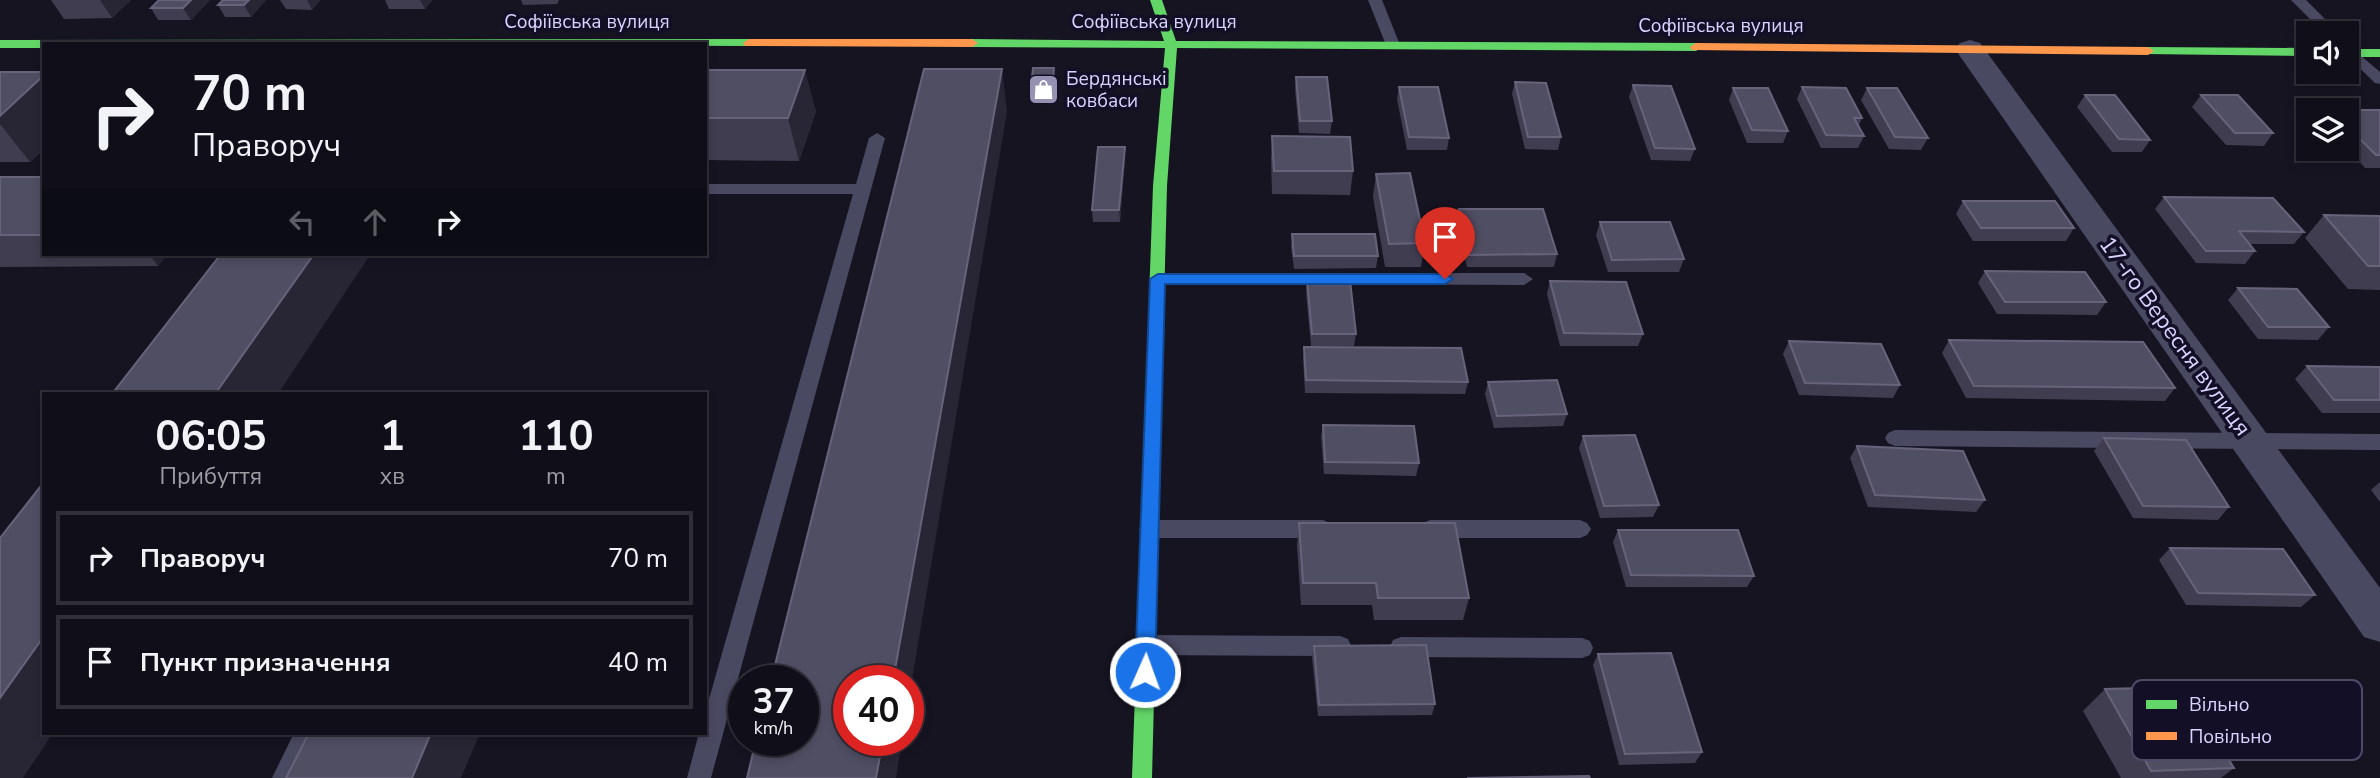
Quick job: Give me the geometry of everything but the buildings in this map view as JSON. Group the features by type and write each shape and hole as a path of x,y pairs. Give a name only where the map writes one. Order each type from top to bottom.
{"street":[{"path":"1142,778 1160,186 1171,43 1156,0"},
{"name":"Софіївська вулиця","path":"707,43 1171,43 2296,52"},
{"name":"Софіївська вулиця","path":"0,44 42,44"},
{"name":"17-го Вересня вулиця","path":"1970,49 2380,623"},
{"path":"2359,52 2380,53"}],"lane":[{"path":"1376,0 1393,45"},
{"path":"2298,0 2320,21"},
{"path":"2359,61 2380,80"},
{"path":"699,778 877,138"},
{"path":"707,189 863,189"},
{"path":"1158,279 1524,279"},
{"path":"1895,438 2380,442"},
{"path":"1150,529 1344,529"},
{"path":"1413,529 1580,529"},
{"path":"1146,645 1582,648"},
{"path":"284,778 306,735"}],"traffic: fast":[{"path":"1142,778 1160,186 1171,43 1156,0"},
{"path":"707,43 749,43"},
{"path":"972,43 1696,47"},
{"path":"0,44 42,44"},
{"path":"2148,51 2296,52"},
{"path":"2359,53 2380,53"}],"traffic: slow":[{"path":"749,43 972,43"},
{"path":"1696,47 2148,51"}],"place":[{"name":"Бердянські ковбаси","path":"1043,90"}],"route":[{"path":"1145,672 1158,279 1445,279"}]}
